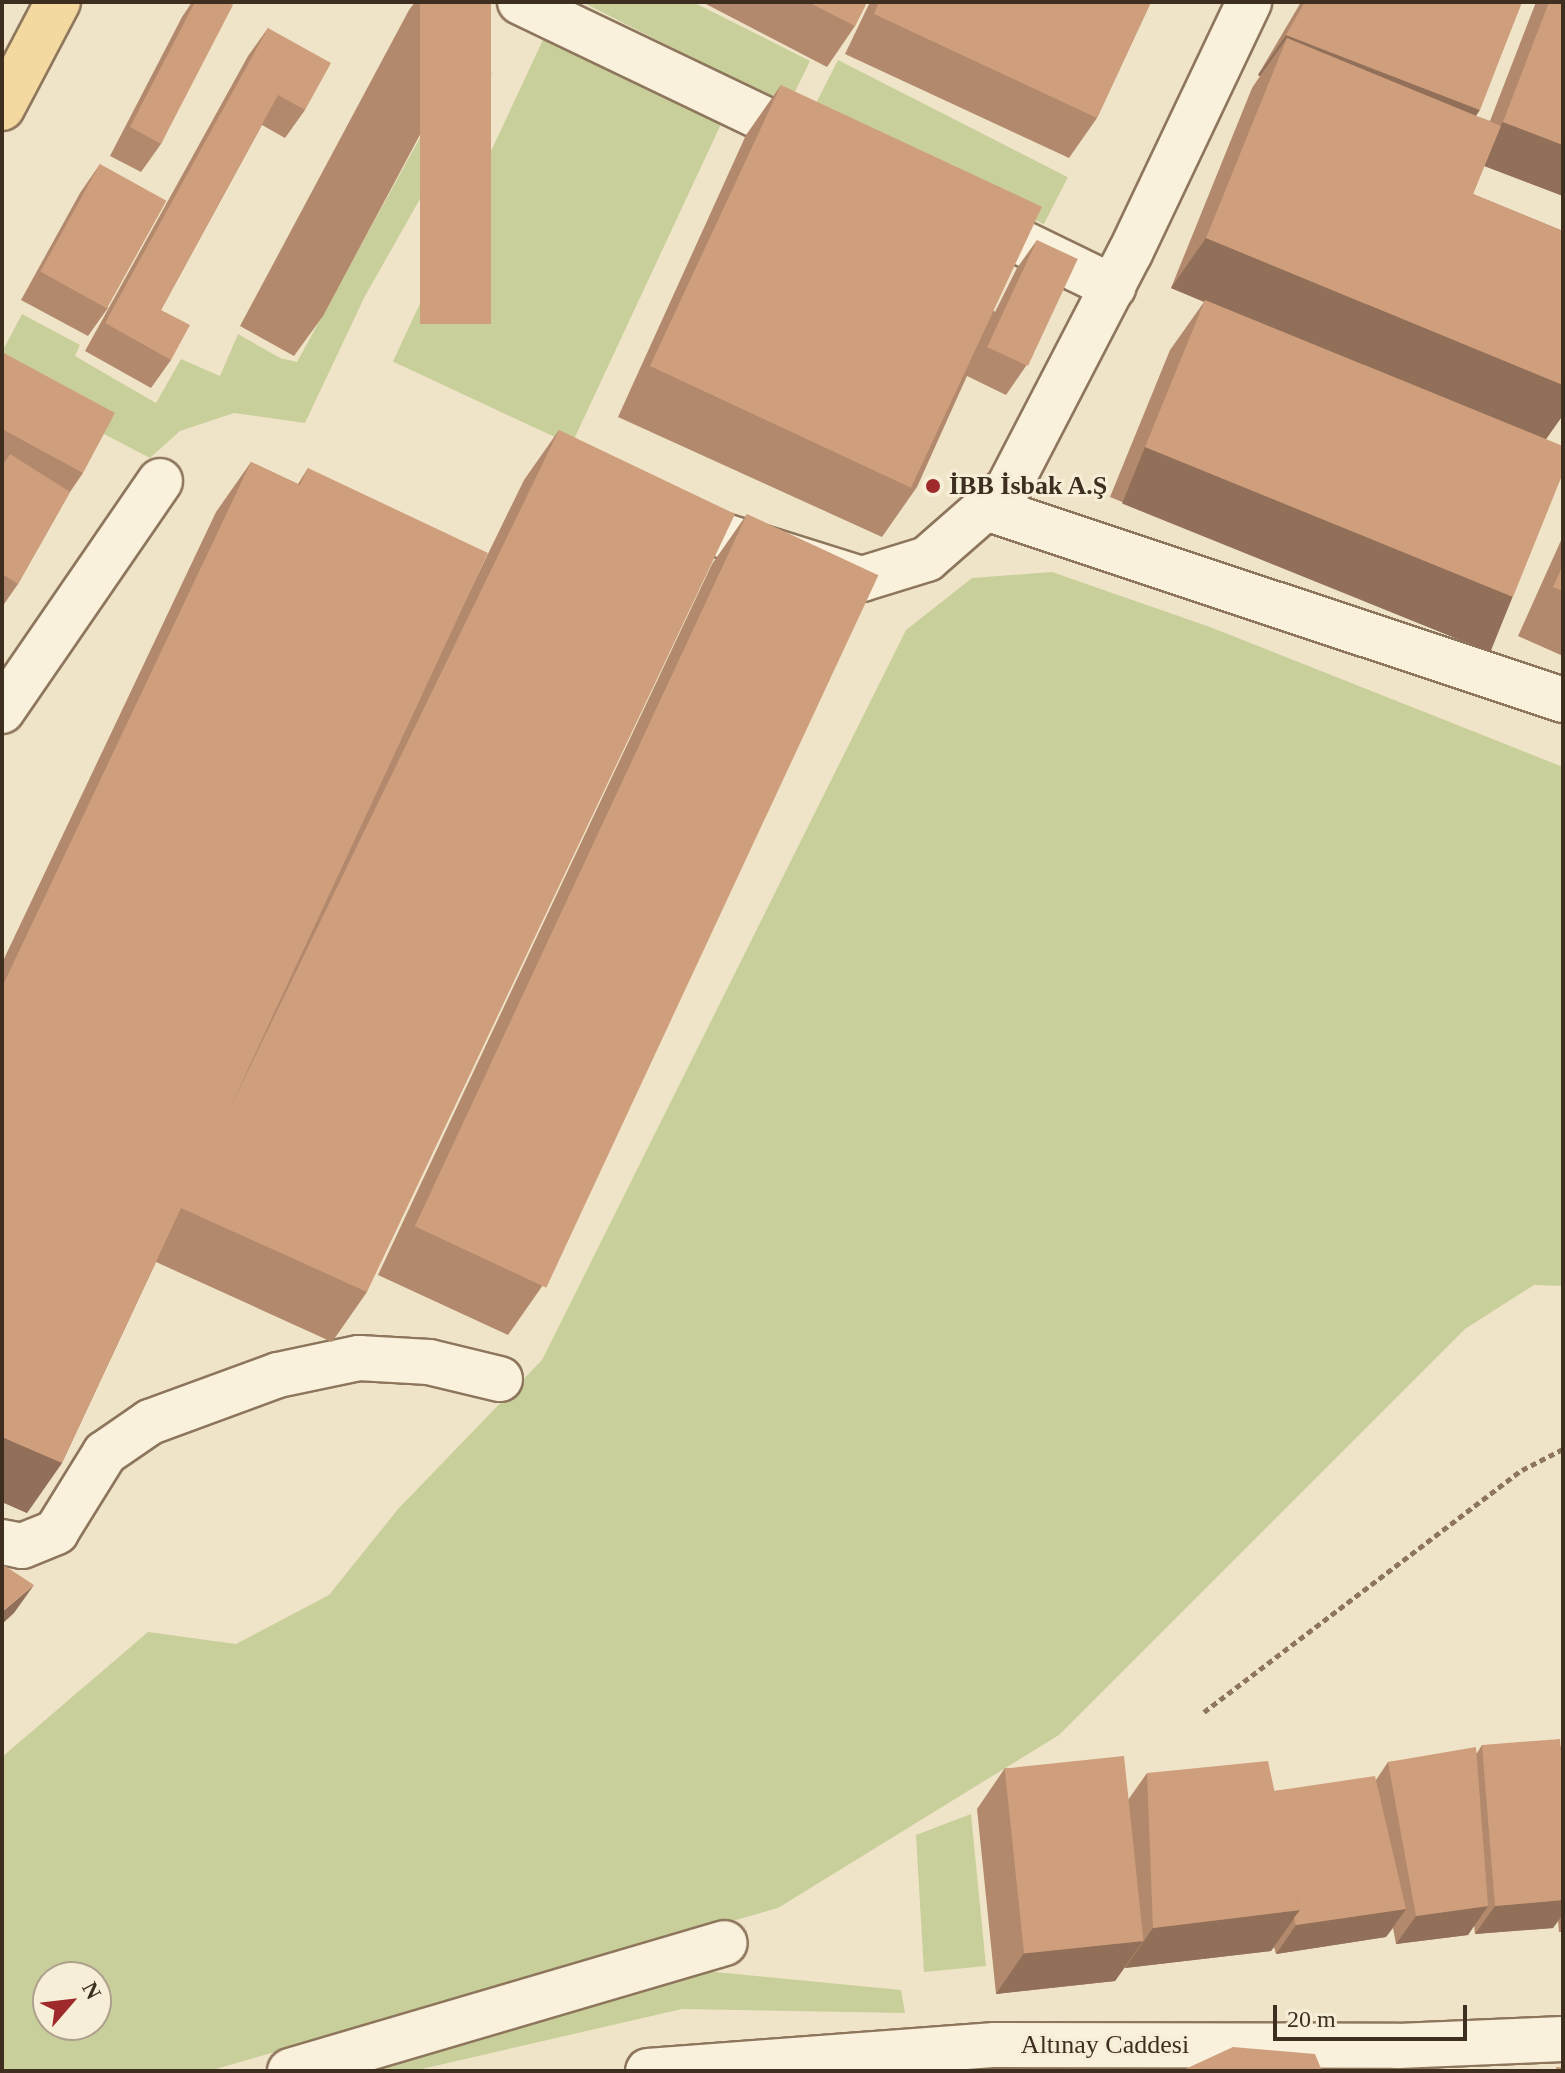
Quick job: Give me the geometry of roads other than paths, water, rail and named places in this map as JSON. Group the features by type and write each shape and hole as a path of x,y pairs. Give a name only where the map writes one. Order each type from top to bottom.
{"main road":[{"path":"2,108 58,2"}],"street":[{"path":"520,2 845,158"},
{"path":"718,534 862,579 927,559 1008,488 1113,287 1249,2"},
{"path":"931,198 1113,287"},
{"path":"2,711 160,481"},
{"path":"986,508 1563,700"},
{"path":"2,1542 22,1546 56,1532 105,1453 150,1422 278,1375 359,1358 429,1362 500,1379"},
{"path":"290,2071 725,1943"},
{"name":"Altınay Caddesi","path":"648,2071 1001,2058 1400,2059 1563,2039"}],"place":[{"name":"İBB İsbak A.Ş","path":"933,486"}]}
